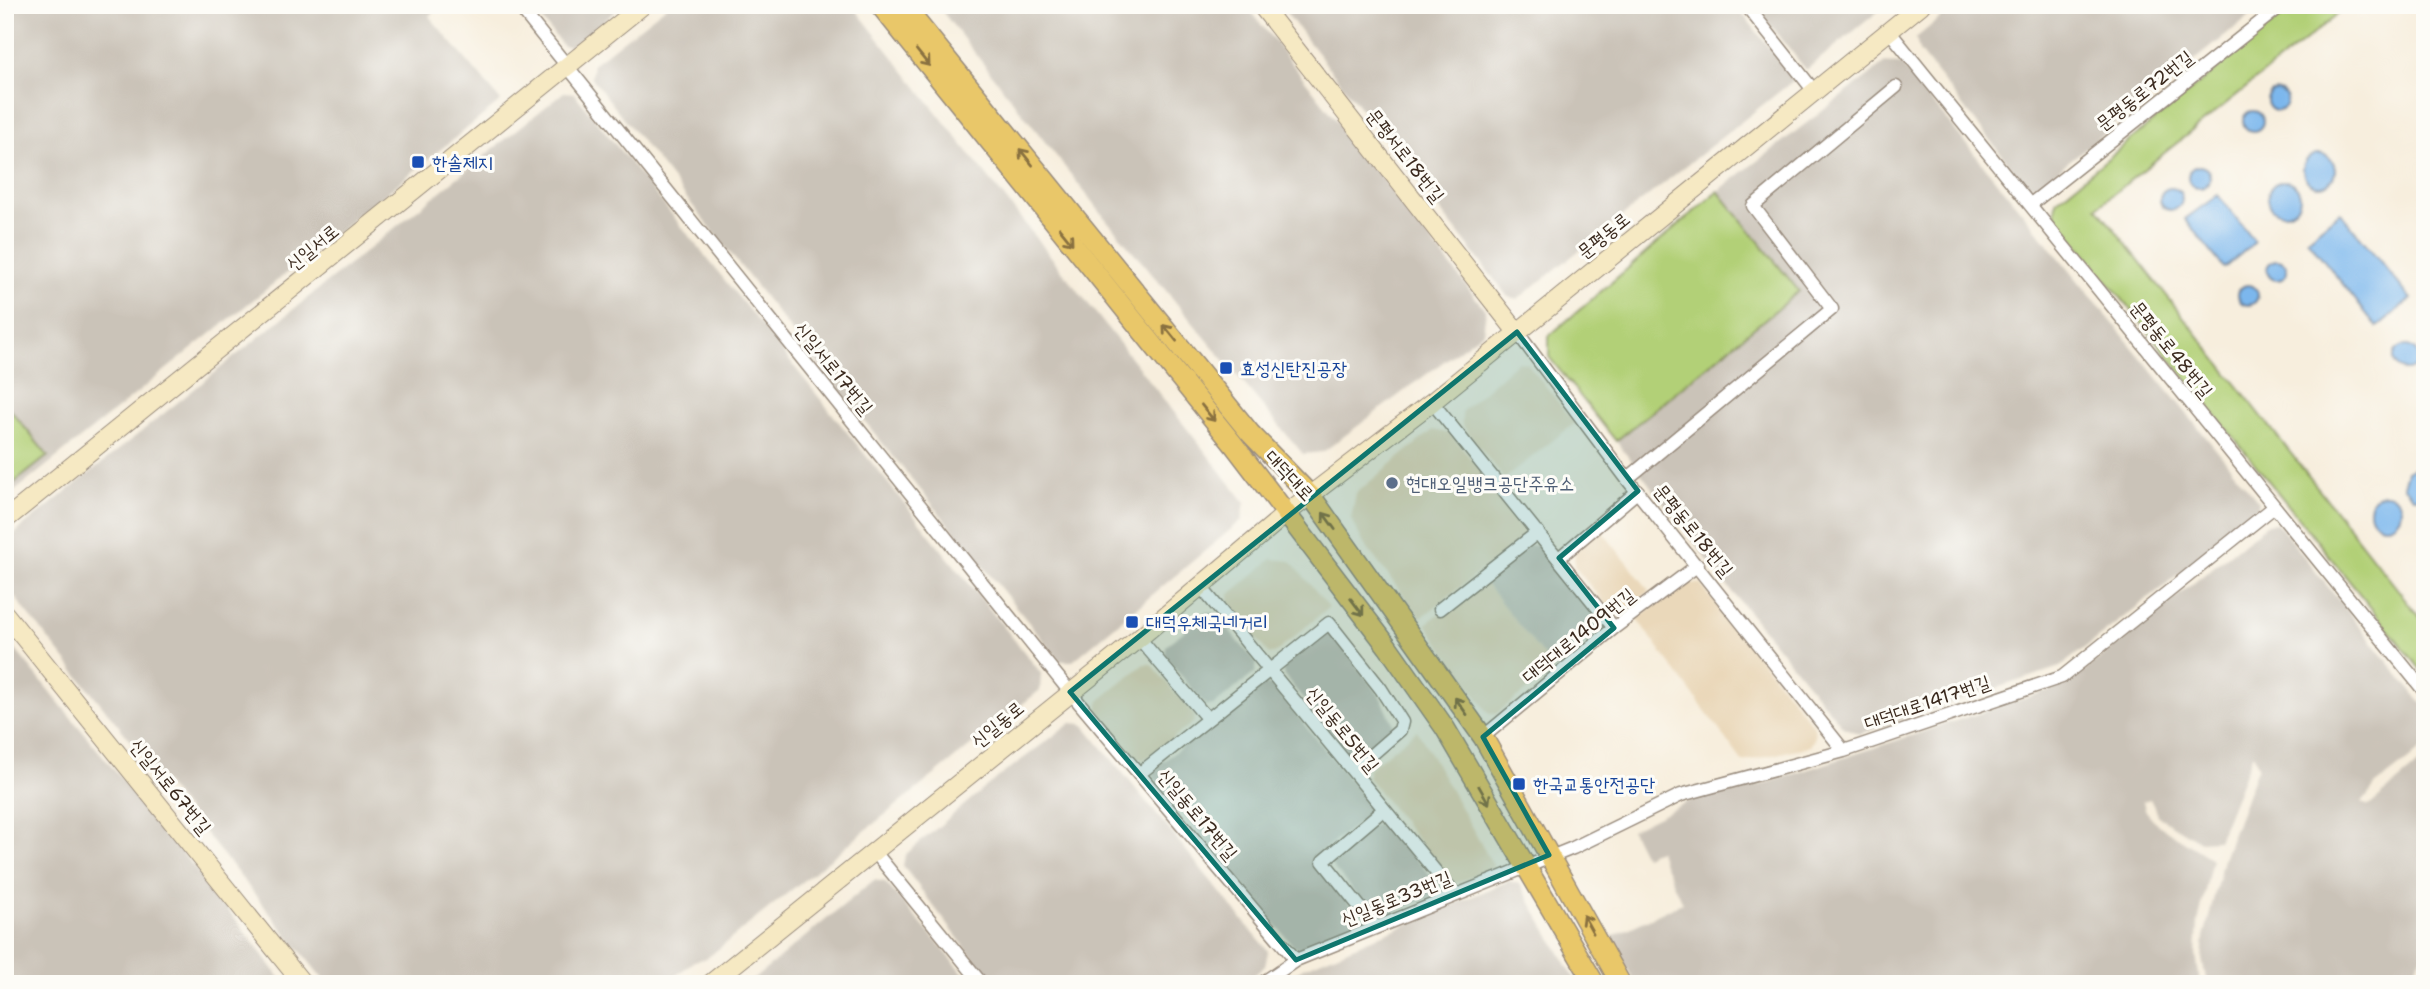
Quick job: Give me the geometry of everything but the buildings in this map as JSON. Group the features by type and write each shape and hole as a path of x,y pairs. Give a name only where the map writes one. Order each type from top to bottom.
{"main road":[{"name":"신일서로","path":"5,520 643,5"},
{"name":"대덕대로","path":"880,5 1287,513 1445,728 1595,984"},
{"name":"대덕대로","path":"903,5 1250,433 1311,496 1483,737 1621,984"},
{"name":"문평서로18번길","path":"1261,5 1517,332"},
{"name":"문평동로","path":"1311,496 1432,402 1921,5"},
{"name":"신일동로","path":"710,984 1311,496"},
{"name":"신일서로67번길","path":"5,614 303,984"}],"street":[{"name":"신일서로17번길","path":"518,5 1070,692"},
{"path":"1746,5 1814,91"},
{"name":"문평동로72번길","path":"2031,204 2282,5"},
{"name":"문평동로48번길","path":"1889,31 2425,692"},
{"path":"1627,479 1832,309 1753,206 1896,87"},
{"name":"문평동로18번길","path":"1517,332 1627,479 1844,751"},
{"path":"1432,402 1614,628"},
{"path":"1559,558 1638,491"},
{"name":"대덕대로1417번길","path":"1549,855 1573,848 1681,795 1844,751 2062,677 2274,507"},
{"path":"1440,609 1538,532"},
{"name":"대덕대로1409번길","path":"1483,737 1614,628 1698,565"},
{"name":"신일동로5번길","path":"1201,587 1455,895"},
{"path":"1139,774 1206,718 1329,623 1402,722 1400,730 1353,771"},
{"path":"1139,638 1206,718"},
{"name":"신일동로17번길","path":"1070,692 1296,960"},
{"path":"1376,926 1323,861 1383,810"},
{"path":"874,851 982,984"},
{"name":"신일동로33번길","path":"1261,984 1296,960 1549,855"}],"highlighted area":[{"path":"1517,332 1638,491 1559,558 1614,628 1483,737 1549,855 1296,960 1070,692"}],"shaded area":[{"path":"5,5 442,5 429,16 501,101 5,499"},
{"path":"530,5 623,5 573,46 563,46"},
{"path":"668,5 852,5 1245,502 1242,520 1073,661 1060,661 813,358 591,77 593,64"},
{"path":"937,5 1246,5 1486,311 1483,332 1323,452 1303,454 1105,218"},
{"path":"1280,5 1736,5 1794,80 1518,299 1508,297"},
{"path":"1755,5 1886,5 1806,70"},
{"path":"1956,5 2264,5 2039,185 2025,184 1919,51 1916,38"},
{"path":"1885,63 1901,64 2259,502 2256,514 2060,667 1859,734 1843,727 1729,588 1616,441 1799,291 1718,191"},
{"path":"564,92 574,93 1041,673 1040,690 707,958 694,961 666,984 327,984 5,585 5,541"},
{"path":"1517,362 1527,363 1575,423 1504,479 1462,425 1462,411"},
{"path":"1433,430 1451,434 1526,526 1523,538 1421,618 1364,544 1351,519 1356,493"},
{"path":"2277,523 2425,708 2425,747 2375,786 2362,803 2369,806 2425,759 2425,953 2402,984 2207,984 2202,959 2204,938 2223,859 2258,766 2253,753 2218,840 2199,841 2159,817 2150,799 2143,801 2145,810 2158,825 2212,859 2198,923 2196,953 2200,984 1636,984 1609,938 1682,903 1658,850 1644,856 1631,830 1693,799 1764,784 2068,684 2267,524"},
{"path":"1601,530 1650,591 1623,613 1611,612 1574,566 1575,552"},
{"path":"1529,545 1541,545 1599,617 1599,632 1554,669 1483,580"},
{"path":"1272,559 1291,561 1329,607 1274,654 1268,653 1229,605 1229,595"},
{"path":"1483,580 1554,669 1496,714 1489,714 1426,624"},
{"path":"1686,583 1700,584 1814,726 1815,737 1810,746 1743,762 1637,619"},
{"path":"1207,612 1216,614 1257,664 1255,673 1214,705 1206,706 1165,656 1166,646"},
{"path":"1331,631 1380,696 1393,723 1392,729 1355,756 1349,756 1283,674 1283,666 1325,632"},
{"path":"5,637 202,877 285,984 5,984"},
{"path":"1144,664 1151,664 1195,716 1194,722 1144,760 1138,759 1098,710 1100,700"},
{"path":"1259,684 1272,685 1370,805 1369,814 1312,859 1365,923 1302,948 1294,947 1154,778 1153,770"},
{"path":"1071,723 1083,724 1268,951 1265,966 1244,984 993,984 903,866 905,855 988,785"},
{"path":"1417,730 1494,867 1457,883 1451,882 1368,778 1368,769"},
{"path":"1375,824 1386,825 1436,882 1434,895 1382,917 1375,917 1332,866 1332,858"},
{"path":"874,880 885,882 973,984 748,984"},
{"path":"1509,881 1520,884 1578,984 1278,984 1303,968"}],"green space":[{"path":"2295,5 2349,5 2097,207 2425,624 2425,675 2055,216 2056,201"},
{"path":"1718,191 1799,291 1616,441 1549,357 1549,336"},
{"path":"5,403 48,456 5,490"}],"water":[{"path":"2273,91 2281,91 2287,101 2281,111 2273,111 2267,105 2267,97"},
{"path":"2249,111 2257,111 2263,121 2257,131 2249,131 2243,125 2243,117"},
{"path":"2319,154 2330,159 2335,170 2330,181 2319,186 2308,181 2303,170 2308,159"},
{"path":"2199,166 2209,173 2210,177 2203,187 2199,188 2189,181 2188,177 2195,167"},
{"path":"2284,181 2295,186 2300,197 2295,208 2284,213 2273,208 2268,197 2273,186"},
{"path":"2171,188 2181,195 2182,199 2175,209 2171,210 2161,203 2160,199 2167,189"},
{"path":"2218,195 2255,242 2224,268 2185,219"},
{"path":"2340,212 2411,299 2377,327 2307,239"},
{"path":"2273,260 2281,260 2287,270 2281,280 2273,280 2267,274 2267,266"},
{"path":"2244,285 2252,285 2258,295 2252,305 2244,305 2238,299 2238,291"},
{"path":"2406,346 2417,353 2418,358 2411,369 2406,370 2395,363 2394,358 2401,347"},
{"path":"2416,466 2425,467 2424,497 2414,497 2403,486 2407,471"},
{"path":"2385,494 2396,499 2401,510 2396,521 2385,526 2374,521 2369,510 2374,499"}],"place":[{"name":"한솔제지","path":"418,162"},
{"name":"효성신탄진공장","path":"1226,368"},
{"name":"현대오일뱅크공단주유소","path":"1392,483"},
{"name":"대덕우체국네거리","path":"1132,622"},
{"name":"한국교통안전공단","path":"1519,784"}]}
